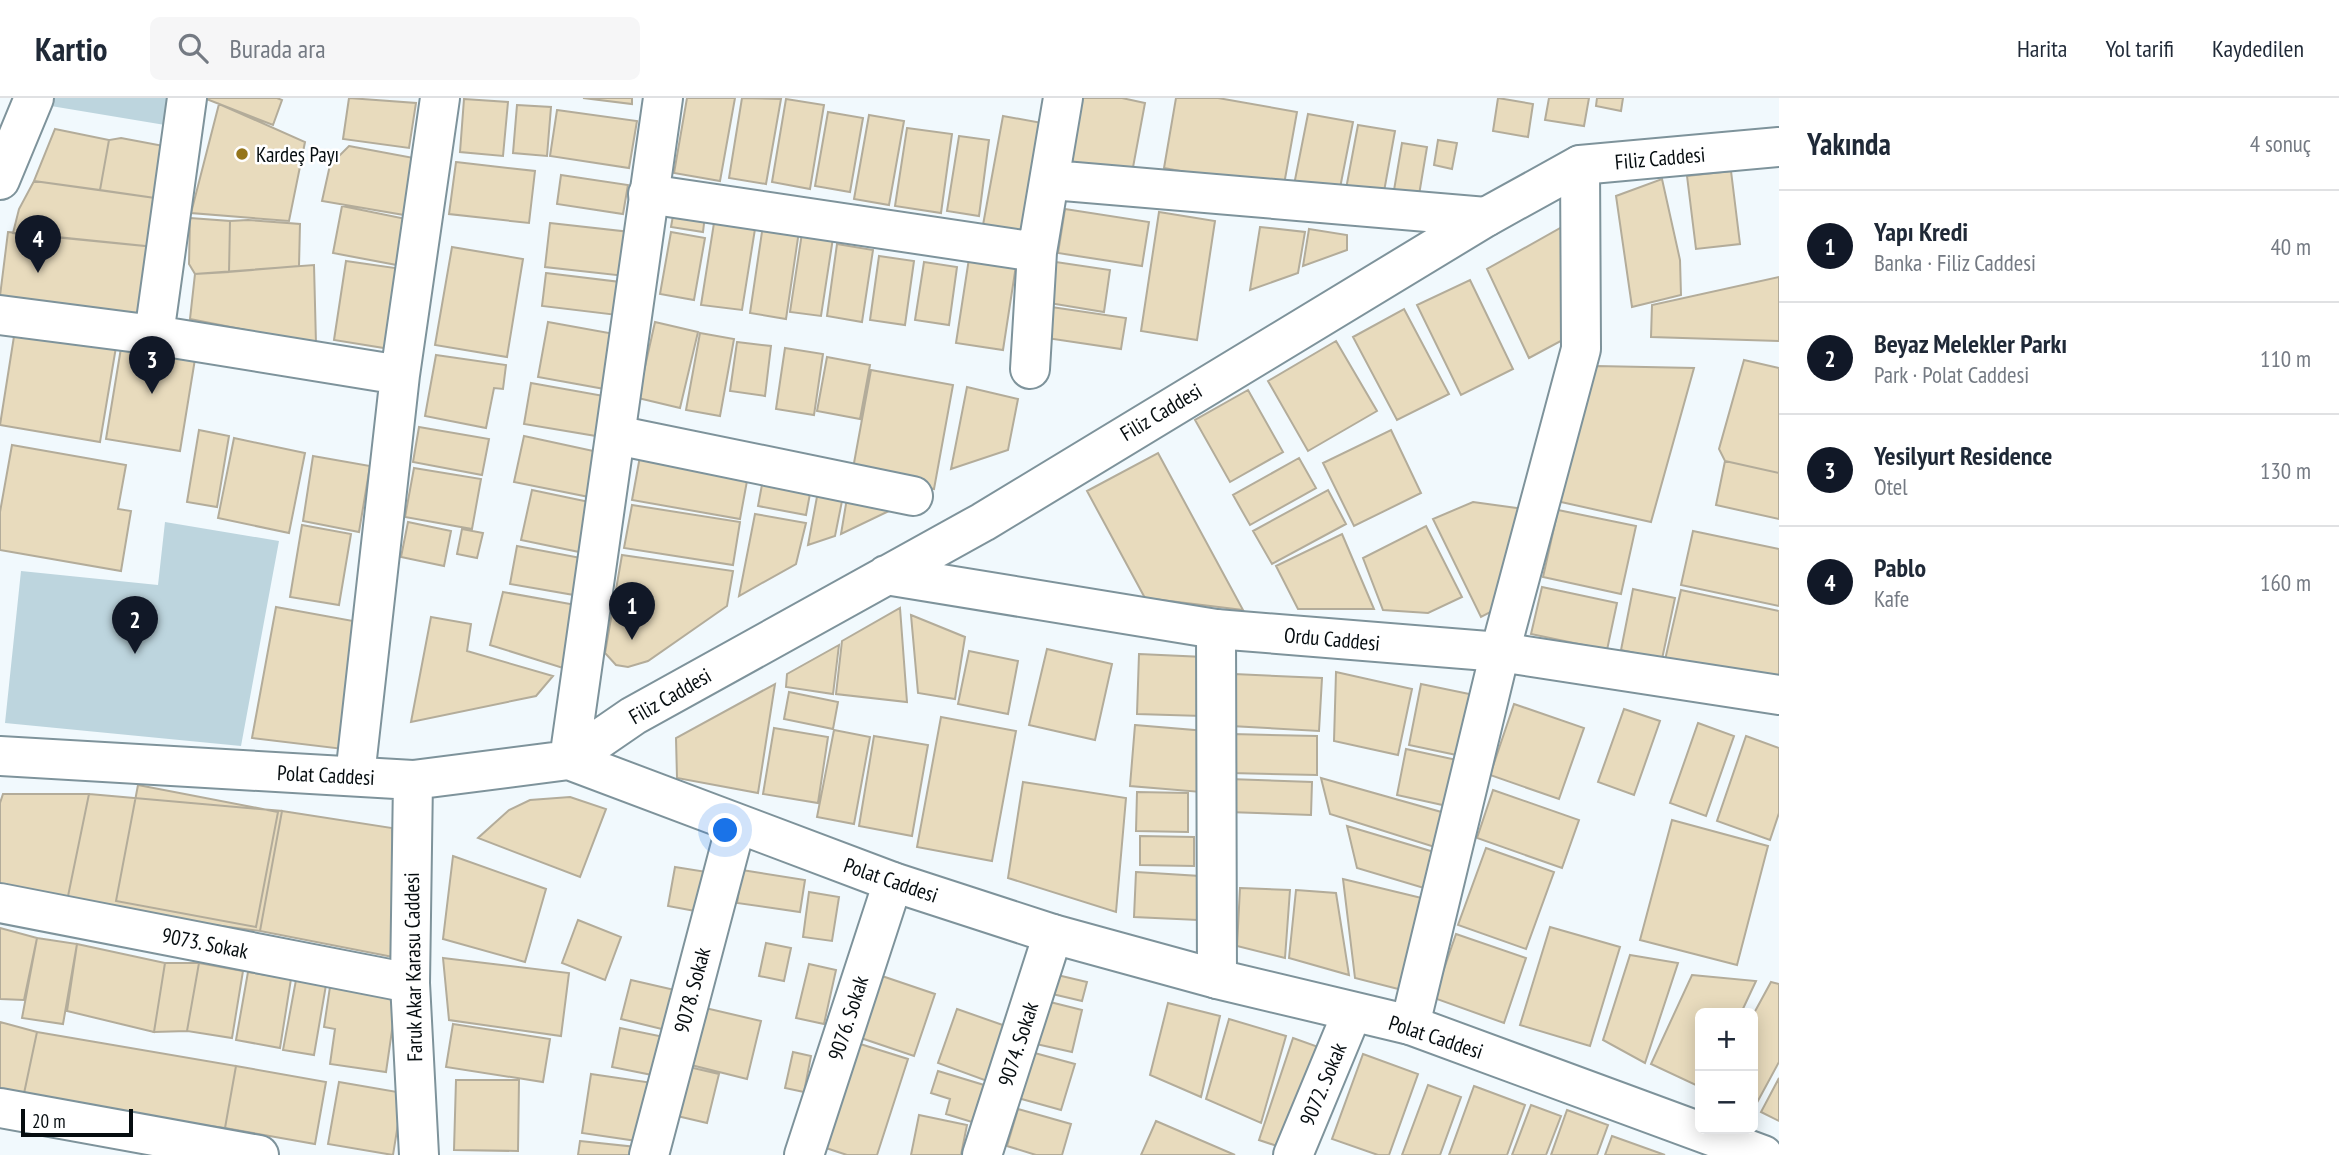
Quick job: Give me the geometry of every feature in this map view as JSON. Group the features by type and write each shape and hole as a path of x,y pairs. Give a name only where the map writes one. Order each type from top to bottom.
{"street":[{"path":"0,180 33,98"},
{"path":"154,335 187,98"},
{"path":"355,776 400,375 440,98"},
{"path":"569,760 663,98"},
{"path":"1030,369 1037,252 1052,180 1063,98"},
{"name":"Filiz Caddesi","path":"569,760 633,716 983,522 1020,497 1486,217 1580,165 1779,146"},
{"path":"1409,1025 1500,652 1581,349 1580,165"},
{"path":"1052,180 1486,217"},
{"path":"648,194 1037,252"},
{"path":"0,315 154,335 400,375"},
{"path":"616,436 913,496"},
{"name":"Ordu Caddesi","path":"887,575 1216,629 1500,652 1779,695"},
{"path":"1216,629 1217,979"},
{"path":"633,716 621,732 616,748 632,770 661,794"},
{"name":"Polat Caddesi","path":"0,757 413,780 569,760 893,882 1053,934 1217,979 1409,1025 1759,1154"},
{"name":"Faruk Akar Karasu Caddesi","path":"413,780 410,983 419,1155"},
{"name":"9078. Sokak","path":"649,1155 736,825"},
{"name":"9076. Sokak","path":"804,1155 893,882"},
{"name":"9073. Sokak","path":"0,904 410,983"},
{"name":"9074. Sokak","path":"982,1155 1053,934"},
{"name":"9072. Sokak","path":"1293,1155 1352,1013"},
{"path":"0,1108 259,1155"}],"shaded area":[{"path":"47,98 175,98 171,126 45,105"},
{"path":"165,522 279,541 241,746 5,723 21,571 158,585"}],"building":[{"path":"204,98 277,98 282,100 273,125"},
{"path":"349,98 416,103 409,148 343,139"},
{"path":"583,98 632,98 632,104"},
{"path":"687,98 735,98 720,181 674,173"},
{"path":"742,98 781,99 766,184 729,178"},
{"path":"1077,98 1122,98 1145,103 1131,178 1064,165"},
{"path":"1176,98 1218,98 1297,112 1283,190 1164,168"},
{"path":"1498,98 1533,104 1528,137 1493,131"},
{"path":"1549,98 1589,98 1584,126 1545,120"},
{"path":"1597,98 1623,98 1621,111 1596,106"},
{"path":"464,99 508,102 503,156 460,152"},
{"path":"786,99 824,105 810,189 772,182"},
{"path":"219,104 305,142 289,221 191,213"},
{"path":"517,105 551,107 547,156 513,153"},
{"path":"557,110 637,121 629,168 550,156"},
{"path":"828,112 863,118 850,192 815,186"},
{"path":"1308,114 1353,122 1339,193 1294,185"},
{"path":"869,115 904,121 889,205 854,199"},
{"path":"1003,116 1042,123 1023,232 983,225"},
{"path":"1358,125 1395,131 1383,197 1346,189"},
{"path":"907,128 952,134 941,213 895,206"},
{"path":"55,129 109,140 100,190 34,181"},
{"path":"959,136 989,140 979,216 947,211"},
{"path":"121,138 169,147 162,199 100,190 109,140"},
{"path":"1438,140 1457,143 1452,169 1434,165"},
{"path":"1402,143 1427,147 1418,201 1393,196"},
{"path":"349,146 419,159 410,216 322,201 330,165"},
{"path":"456,162 535,171 529,223 449,214"},
{"path":"1731,171 1740,244 1696,249 1687,176"},
{"path":"561,175 628,185 623,214 557,204"},
{"path":"1662,179 1680,260 1681,295 1632,307 1616,196"},
{"path":"34,181 162,199 164,248 13,233 19,209"},
{"path":"342,206 411,220 402,266 333,253"},
{"path":"1065,209 1149,222 1142,266 1058,253"},
{"path":"674,210 705,215 703,232 671,227"},
{"path":"1159,212 1215,221 1197,340 1141,331"},
{"path":"190,218 230,221 229,272 195,274 189,264"},
{"path":"230,221 300,224 299,266 229,272"},
{"path":"1571,222 1574,334 1529,358 1487,269"},
{"path":"550,223 630,232 625,276 545,267"},
{"path":"714,223 755,229 742,310 701,305"},
{"path":"763,225 799,231 786,319 750,313"},
{"path":"1260,227 1305,232 1298,273 1250,290"},
{"path":"1309,229 1347,235 1347,250 1303,266"},
{"path":"8,232 164,248 148,316 0,296"},
{"path":"671,232 705,238 694,300 660,294"},
{"path":"802,233 833,238 821,316 790,312"},
{"path":"837,244 873,250 862,322 827,316"},
{"path":"452,247 523,259 507,357 435,345"},
{"path":"970,252 1017,259 1003,350 956,343"},
{"path":"879,256 914,261 905,325 870,320"},
{"path":"346,261 402,269 390,349 334,340"},
{"path":"1049,261 1110,270 1104,312 1043,302"},
{"path":"924,262 957,267 949,325 915,320"},
{"path":"314,265 316,344 190,319 195,274"},
{"path":"546,273 620,282 617,315 542,306"},
{"path":"1779,277 1779,341 1651,337 1652,305"},
{"path":"1470,280 1513,369 1461,395 1417,305"},
{"path":"1038,305 1126,318 1121,349 1033,336"},
{"path":"1404,309 1449,394 1397,420 1353,337"},
{"path":"548,322 620,335 610,390 538,377"},
{"path":"655,322 698,332 680,408 638,398"},
{"path":"15,330 116,347 100,442 0,425"},
{"path":"700,333 734,339 720,416 686,410"},
{"path":"1336,341 1377,411 1308,451 1268,381"},
{"path":"737,342 771,346 765,396 730,391"},
{"path":"121,348 195,359 180,451 106,439"},
{"path":"785,348 823,354 814,415 776,409"},
{"path":"436,355 506,365 503,389 494,388 486,428 425,416"},
{"path":"827,357 870,365 860,419 817,411"},
{"path":"1744,360 1779,368 1779,473 1725,461 1719,449"},
{"path":"1596,366 1694,368 1651,522 1552,500"},
{"path":"871,370 953,385 934,489 852,474"},
{"path":"531,383 615,398 608,438 524,424"},
{"path":"967,387 1018,399 1008,450 951,469"},
{"path":"1248,390 1283,452 1230,482 1195,420"},
{"path":"419,427 489,439 482,475 413,462"},
{"path":"199,430 229,436 217,507 187,502"},
{"path":"1391,430 1421,493 1354,526 1323,463"},
{"path":"524,436 598,452 589,497 514,482"},
{"path":"234,438 305,453 289,533 218,518"},
{"path":"12,445 126,465 118,509 131,511 121,571 0,550 0,512"},
{"path":"641,451 749,470 740,519 632,500"},
{"path":"1158,453 1243,610 1145,598 1087,491"},
{"path":"313,456 370,466 359,532 303,521"},
{"path":"1299,458 1316,488 1250,525 1233,495"},
{"path":"1725,461 1779,473 1779,519 1716,505"},
{"path":"414,468 481,479 472,529 405,517"},
{"path":"764,474 812,483 806,515 758,506"},
{"path":"819,486 844,491 835,536 808,545"},
{"path":"532,490 594,503 584,553 521,540"},
{"path":"1328,490 1346,524 1272,564 1253,531"},
{"path":"848,492 889,511 841,534"},
{"path":"1473,502 1531,510 1506,604 1481,617 1433,519"},
{"path":"632,505 740,522 733,565 624,548"},
{"path":"1558,510 1636,526 1621,594 1543,577"},
{"path":"755,514 806,523 796,564 739,596"},
{"path":"408,522 451,531 444,566 401,557"},
{"path":"302,525 351,534 339,605 290,597"},
{"path":"1426,526 1462,597 1428,613 1383,610 1363,558"},
{"path":"462,529 483,533 477,558 457,554"},
{"path":"1693,531 1779,549 1779,606 1681,585"},
{"path":"1342,534 1374,609 1298,609 1276,566"},
{"path":"517,546 581,558 574,595 510,584"},
{"path":"622,555 733,571 727,606 648,661 628,667 616,665 605,653"},
{"path":"1542,587 1617,603 1607,650 1531,634"},
{"path":"1633,589 1675,598 1662,659 1621,650"},
{"path":"1681,590 1779,611 1779,684 1665,660"},
{"path":"503,592 576,605 563,668 490,645"},
{"path":"276,607 364,623 343,749 252,738"},
{"path":"900,608 907,702 836,694 842,641"},
{"path":"911,615 965,637 955,699 918,693"},
{"path":"431,617 471,624 467,651 553,676 536,696 411,722"},
{"path":"839,645 833,694 786,687 787,674"},
{"path":"1047,649 1112,664 1095,740 1029,725"},
{"path":"969,651 1018,661 1008,714 958,704"},
{"path":"1139,654 1204,657 1202,716 1137,714"},
{"path":"1336,672 1412,689 1398,755 1334,741"},
{"path":"1234,674 1322,678 1319,731 1231,726"},
{"path":"775,684 758,793 677,778 676,738"},
{"path":"1421,684 1479,696 1466,757 1409,745"},
{"path":"789,692 838,702 833,729 784,719"},
{"path":"1514,704 1584,728 1559,799 1490,775"},
{"path":"1624,709 1660,721 1634,795 1598,782"},
{"path":"941,717 1016,731 992,861 917,847"},
{"path":"1698,723 1734,736 1706,816 1670,803"},
{"path":"1135,725 1206,731 1201,792 1130,786"},
{"path":"774,728 828,737 818,803 763,794"},
{"path":"834,730 870,737 854,824 817,817"},
{"path":"1232,734 1317,736 1317,775 1231,773"},
{"path":"874,736 928,745 912,836 859,826"},
{"path":"1746,736 1779,748 1779,813 1770,840 1717,821"},
{"path":"1406,749 1466,762 1456,808 1397,795"},
{"path":"1321,778 1452,815 1441,849 1330,814"},
{"path":"1229,779 1312,782 1311,815 1228,812"},
{"path":"1023,782 1126,798 1116,912 1008,878"},
{"path":"138,785 278,812 256,927 116,901"},
{"path":"1493,790 1579,820 1562,868 1477,838"},
{"path":"1137,792 1188,793 1188,832 1136,831"},
{"path":"3,794 89,794 66,906 0,890 0,803"},
{"path":"89,794 282,811 260,931 66,906"},
{"path":"570,797 606,809 580,877 478,838 509,810 530,800"},
{"path":"282,811 392,828 398,958 260,931"},
{"path":"1672,820 1768,846 1737,965 1640,940"},
{"path":"1347,826 1444,855 1434,891 1357,868"},
{"path":"1140,836 1194,837 1194,866 1140,865"},
{"path":"1486,848 1554,872 1526,949 1458,925"},
{"path":"453,856 546,889 525,962 443,939"},
{"path":"675,867 713,873 706,913 668,906"},
{"path":"742,870 805,880 800,912 737,903"},
{"path":"1136,872 1200,876 1198,920 1134,917"},
{"path":"1343,879 1434,901 1410,992 1355,978"},
{"path":"1240,888 1290,890 1285,958 1237,946"},
{"path":"1296,890 1336,893 1349,975 1289,958"},
{"path":"809,892 839,897 832,941 803,937"},
{"path":"578,920 621,937 605,980 562,963"},
{"path":"1550,927 1620,947 1590,1046 1520,1025"},
{"path":"0,928 37,938 24,1000 0,999"},
{"path":"1456,934 1526,958 1504,1023 1434,998"},
{"path":"37,938 77,944 63,1024 22,1018"},
{"path":"766,943 791,948 784,981 759,976"},
{"path":"77,944 165,963 154,1032 67,1011"},
{"path":"1630,955 1678,963 1645,1063 1603,1040"},
{"path":"443,958 569,973 561,1036 449,1020"},
{"path":"165,963 199,963 187,1031 154,1032"},
{"path":"199,963 243,971 232,1038 187,1031"},
{"path":"809,964 836,970 824,1024 796,1018"},
{"path":"248,972 291,979 280,1048 236,1040"},
{"path":"1053,974 1087,982 1082,1001 1048,993"},
{"path":"879,975 935,994 914,1056 858,1037"},
{"path":"1692,975 1756,981 1743,1008 1695,1008 1695,1085 1651,1064"},
{"path":"296,980 326,985 314,1055 283,1050"},
{"path":"331,980 398,989 386,1072 330,1064 335,1029 324,1027"},
{"path":"631,980 679,991 670,1031 621,1019"},
{"path":"1771,982 1779,984 1779,1062 1758,1101 1758,1008"},
{"path":"1046,1001 1082,1010 1072,1052 1036,1044"},
{"path":"1168,1003 1220,1016 1201,1097 1150,1075"},
{"path":"701,1007 761,1021 747,1079 687,1064"},
{"path":"957,1009 1017,1030 998,1085 938,1063"},
{"path":"1229,1019 1286,1036 1261,1123 1206,1099"},
{"path":"0,1022 37,1032 22,1103 0,1096"},
{"path":"453,1024 550,1039 543,1082 446,1067"},
{"path":"620,1028 664,1037 657,1076 612,1067"},
{"path":"37,1032 236,1066 225,1128 22,1103"},
{"path":"1293,1038 1324,1049 1289,1150 1259,1140"},
{"path":"857,1043 908,1059 877,1155 847,1155 823,1147"},
{"path":"793,1052 811,1056 804,1092 785,1088"},
{"path":"1031,1052 1075,1064 1061,1110 1018,1098"},
{"path":"1363,1054 1418,1074 1389,1155 1378,1155 1332,1139"},
{"path":"236,1066 326,1082 315,1144 225,1128"},
{"path":"689,1067 719,1074 707,1123 677,1116"},
{"path":"938,1071 984,1085 972,1122 946,1114 950,1099 931,1093"},
{"path":"591,1074 653,1083 644,1142 582,1133"},
{"path":"1779,1078 1779,1121 1761,1112"},
{"path":"456,1080 519,1080 518,1151 454,1150"},
{"path":"339,1082 403,1093 393,1155 328,1144"},
{"path":"1428,1085 1461,1097 1440,1155 1402,1155"},
{"path":"1474,1086 1525,1105 1507,1155 1449,1155"},
{"path":"1531,1105 1561,1116 1546,1155 1512,1155"},
{"path":"1018,1109 1071,1124 1062,1155 1036,1155 1007,1146"},
{"path":"1567,1110 1608,1125 1597,1155 1551,1155"},
{"path":"919,1115 967,1125 961,1155 911,1155"},
{"path":"1156,1121 1235,1155 1141,1155"},
{"path":"1612,1136 1665,1155 1605,1155"},
{"path":"580,1141 636,1147 635,1155 578,1155"}],"place":[{"name":"Kardeş Payı","path":"242,154"},
{"name":"Pablo","path":"38,273"},
{"name":"Yesilyurt Residence","path":"152,394"},
{"name":"Yapı Kredi","path":"632,640"},
{"name":"Beyaz Melekler Parkı","path":"135,654"}]}
